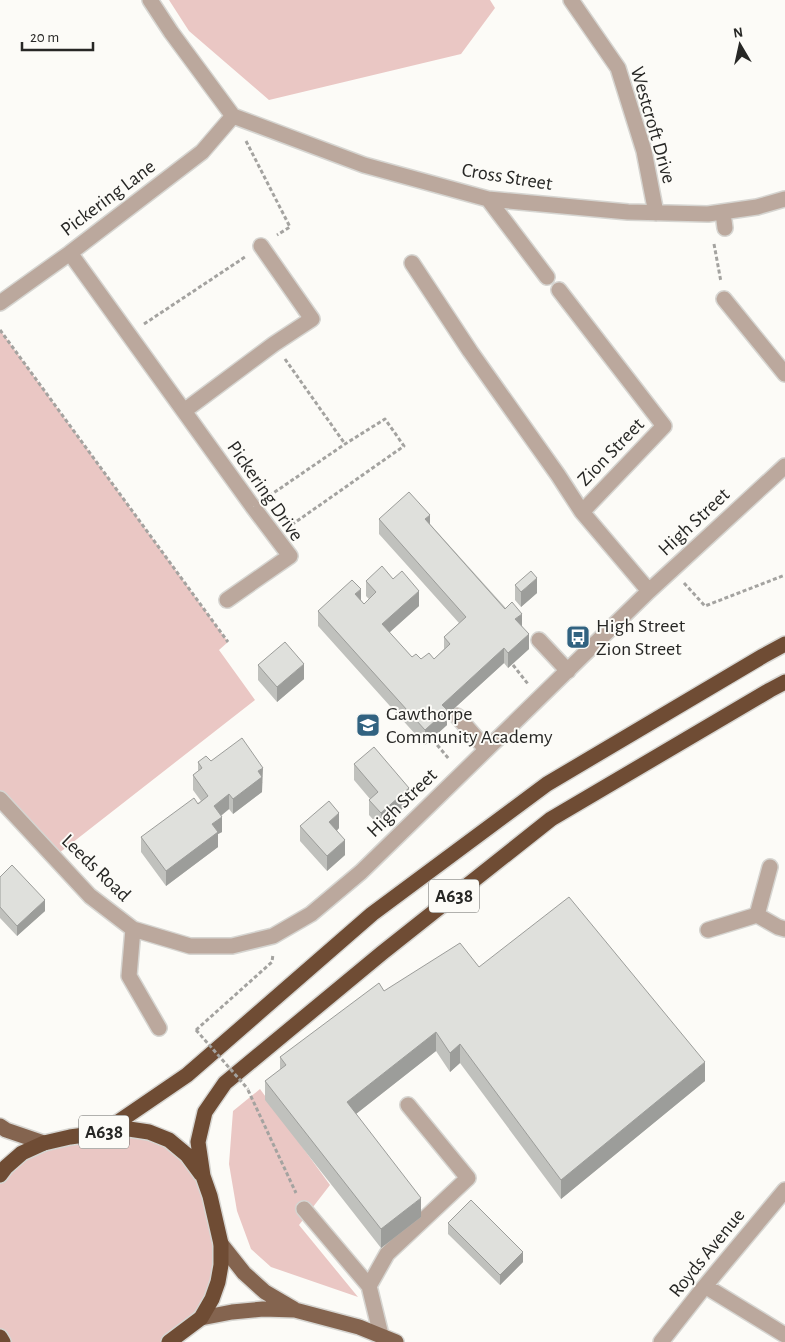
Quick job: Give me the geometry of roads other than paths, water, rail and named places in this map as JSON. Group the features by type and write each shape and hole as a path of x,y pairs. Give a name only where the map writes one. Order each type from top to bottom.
{"highway":[{"name":"A638","path":"105,1131 187,1075 372,914 547,784 754,660 785,644"},
{"name":"A638","path":"169,1342 201,1318 212,1299 218,1282 221,1265 221,1244 210,1196 203,1176 198,1142 205,1112 225,1082 382,953 551,819 785,682"},
{"name":"A638","path":"0,1175 22,1153 44,1143 105,1131 129,1129 149,1132 169,1140 187,1155 203,1176"},
{"path":"0,1336 3,1342"}],"main road":[{"path":"0,1126 6,1130 44,1143"},
{"path":"221,1244 244,1273 258,1286 295,1310"},
{"path":"201,1318 248,1310 295,1310 358,1327 396,1342"}],"street":[{"path":"150,0 171,32 233,116"},
{"name":"Westcroft Drive","path":"572,0 618,68 644,151 656,213"},
{"name":"Cross Street","path":"233,116 364,165 488,199 656,213 716,213 757,207 785,199"},
{"name":"Pickering Lane","path":"0,303 202,152 233,116"},
{"path":"488,199 547,277"},
{"path":"716,213 725,228"},
{"path":"184,412 274,344 312,319 261,246"},
{"name":"Pickering Drive","path":"70,252 290,556 227,600"},
{"path":"412,263 470,351 582,512"},
{"name":"Zion Street","path":"559,290 664,426 582,512 649,591"},
{"path":"724,299 785,374"},
{"name":"High Street","path":"133,929 190,946 232,946 273,936 311,914 361,872 649,591 785,466"},
{"path":"538,640 568,671"},
{"path":"457,716 486,749"},
{"name":"Leeds Road","path":"0,799 90,896 133,929 129,976 159,1028"},
{"path":"757,915 770,867"},
{"path":"708,930 757,915 785,929"},
{"path":"369,1286 387,1254 468,1178 408,1105"},
{"name":"Royds Avenue","path":"661,1342 785,1190"},
{"path":"304,1210 369,1286 381,1335"},
{"path":"705,1286 785,1335"}],"place":[{"name":"High Street Zion Street","path":"578,637"},
{"name":"Gawthorpe Community Academy","path":"368,725"}]}
